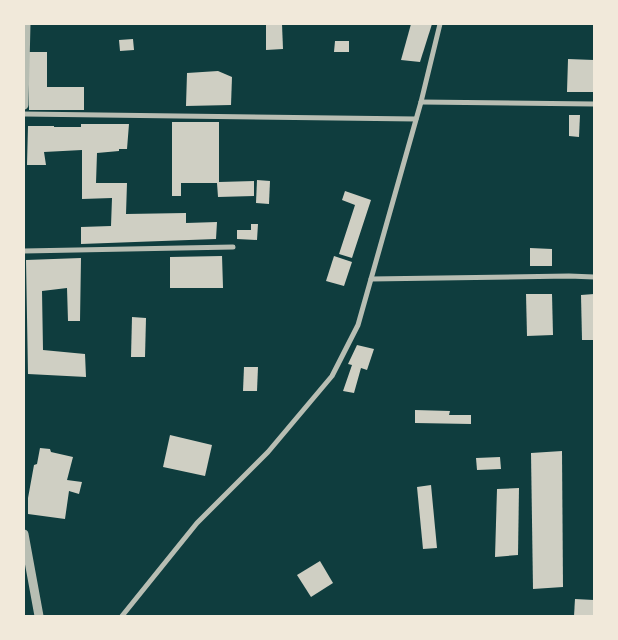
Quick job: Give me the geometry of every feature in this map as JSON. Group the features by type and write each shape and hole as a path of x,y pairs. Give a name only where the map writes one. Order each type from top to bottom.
{"street":[{"path":"24,105 26,24"},
{"path":"122,616 197,523 268,452 332,376 358,326 421,102 440,24"},
{"path":"421,102 594,104"},
{"path":"24,114 416,119"},
{"path":"24,251 233,247"},
{"path":"371,279 594,277"},
{"path":"24,534 39,616"}],"building":[{"path":"266,24 282,24 283,49 266,50"},
{"path":"411,24 432,24 420,62 401,60"},
{"path":"133,39 134,50 120,51 119,40"},
{"path":"335,41 349,41 349,52 334,52"},
{"path":"29,52 47,52 47,87 84,87 84,110 29,110"},
{"path":"568,59 594,60 594,92 567,92"},
{"path":"218,71 232,77 231,105 186,106 187,73"},
{"path":"569,115 580,115 579,137 569,136"},
{"path":"172,122 219,122 219,182 254,181 254,196 218,197 217,183 181,183 181,196 172,196"},
{"path":"81,124 129,124 127,149 97,153 96,183 127,183 126,214 186,213 186,223 217,222 216,239 81,244 81,227 111,226 112,198 82,199 82,150 44,152 46,165 27,165 28,126 81,127"},
{"path":"257,180 270,181 269,204 256,203"},
{"path":"345,191 371,200 352,258 339,254 355,205 342,200"},
{"path":"251,224 258,224 257,240 237,239 237,230 251,230"},
{"path":"530,248 552,249 552,266 530,266"},
{"path":"222,256 223,288 170,288 170,257"},
{"path":"334,256 352,262 344,286 326,281"},
{"path":"81,258 80,321 68,321 67,288 42,291 43,350 85,354 86,377 28,374 26,260"},
{"path":"526,294 552,294 553,335 527,336"},
{"path":"594,294 594,340 582,340 581,295"},
{"path":"132,317 146,318 145,357 131,357"},
{"path":"357,345 374,349 367,370 361,368 354,393 343,391 352,365 348,364"},
{"path":"244,367 258,367 257,391 243,391"},
{"path":"415,410 450,411 449,415 471,415 471,424 415,423"},
{"path":"170,435 212,445 205,476 163,467"},
{"path":"40,448 50,449 51,452 73,457 67,480 82,482 79,494 69,491 65,519 28,514 28,498 34,465 37,464"},
{"path":"562,451 563,587 533,589 531,453"},
{"path":"500,457 501,469 477,470 476,458"},
{"path":"431,485 437,548 423,549 417,487"},
{"path":"519,488 518,555 495,557 497,489"},
{"path":"320,561 333,583 311,597 297,575"},
{"path":"575,599 594,600 594,616 574,616"}]}
